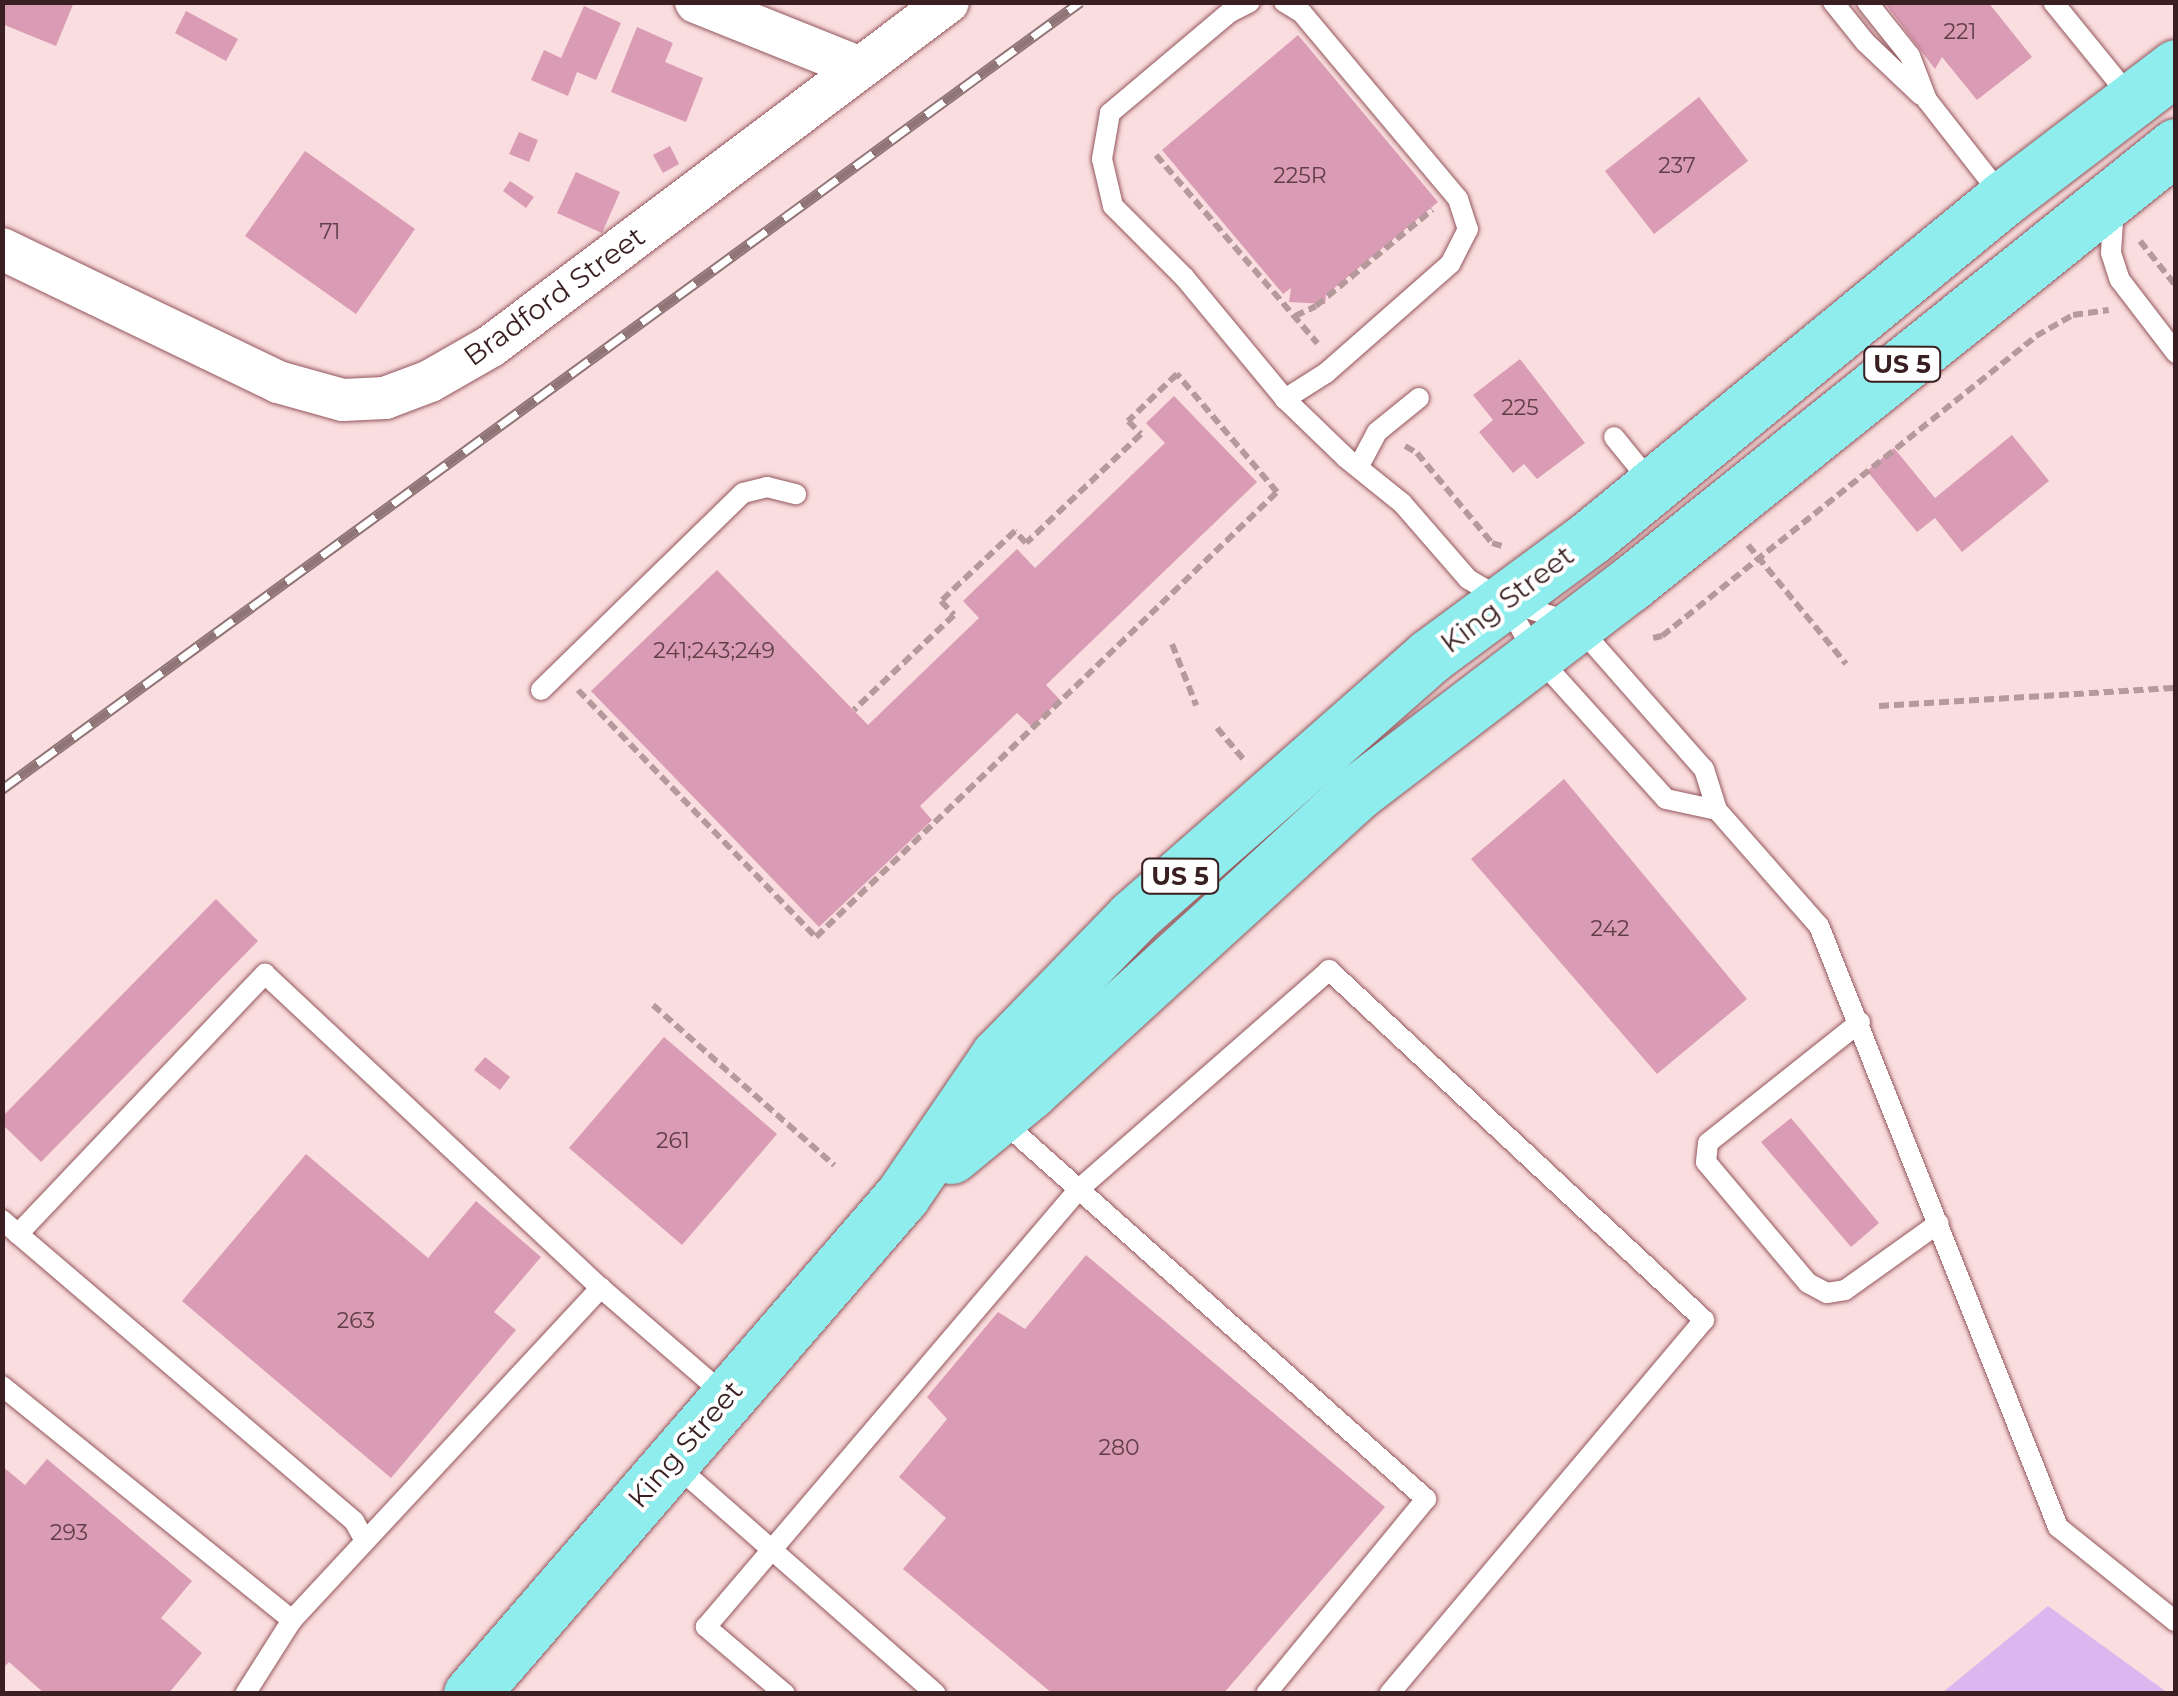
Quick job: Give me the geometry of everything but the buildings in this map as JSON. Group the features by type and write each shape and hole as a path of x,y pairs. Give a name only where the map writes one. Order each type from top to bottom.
{"main road":[{"name":"King Street","path":"470,1694 902,1196 998,1056 1133,918 1430,656 1654,486 2004,198 2176,66"},
{"name":"King Street","path":"902,1196 998,1118 1344,804 1555,639 2125,215 2176,146"}],"street":[{"path":"696,2 858,67"},
{"name":"Bradford Street","path":"2,249 278,382 343,400 386,398 430,380 491,346 948,2"}],"lane":[{"path":"1250,2 1230,12 1110,113 1102,159 1113,206 1185,278 1284,398 1346,458 1360,464 1402,502 1468,579 1555,639 1704,769 1717,810 1820,926 2058,1527 2176,1622"},
{"path":"1284,2 1302,13 1452,192 1468,230 1450,264 1326,373 1284,398"},
{"path":"1834,2 1864,42 1927,100 2004,198"},
{"path":"1867,2 1910,56 1927,100"},
{"path":"2053,2 2132,100"},
{"path":"2125,215 2111,253 2120,280 2176,353"},
{"path":"1360,464 1377,432 1419,398"},
{"path":"1614,437 1654,486"},
{"path":"541,690 744,492 767,487 796,494"},
{"path":"1505,601 1555,639 1666,799 1717,810"},
{"path":"785,1694 706,1626 1078,1190 1329,970 1704,1320 1389,1694"},
{"path":"366,1540 354,1520 10,1227 265,974 601,1288 726,1396"},
{"path":"1860,1022 1708,1143 1706,1162 1808,1283 1827,1293 1845,1290 1939,1223"},
{"path":"998,1118 1426,1499 1266,1694"},
{"path":"245,1694 292,1620 601,1288"},
{"path":"2,1386 292,1620"},
{"path":"671,1460 936,1694"}],"path":[{"path":"1156,155 1321,348"},
{"path":"1295,316 1316,306 1452,192"},
{"path":"2125,215 2176,286"},
{"path":"1653,638 1662,636 2036,336 2073,315 2112,310"},
{"path":"560,670 816,937 1277,492 1177,374 1128,420 1140,434 1026,542 1015,531 940,601 954,615 854,710"},
{"path":"1405,446 1417,452 1492,543 1508,548"},
{"path":"1744,541 1846,664"},
{"path":"1172,644 1196,704"},
{"path":"1879,706 2176,688"},
{"path":"1217,728 1246,762"},
{"path":"653,1006 834,1166"}],"shaded area":[{"path":"2048,1606 2168,1693 1942,1693"}],"railway":[{"path":"2,789 1080,2"}]}
